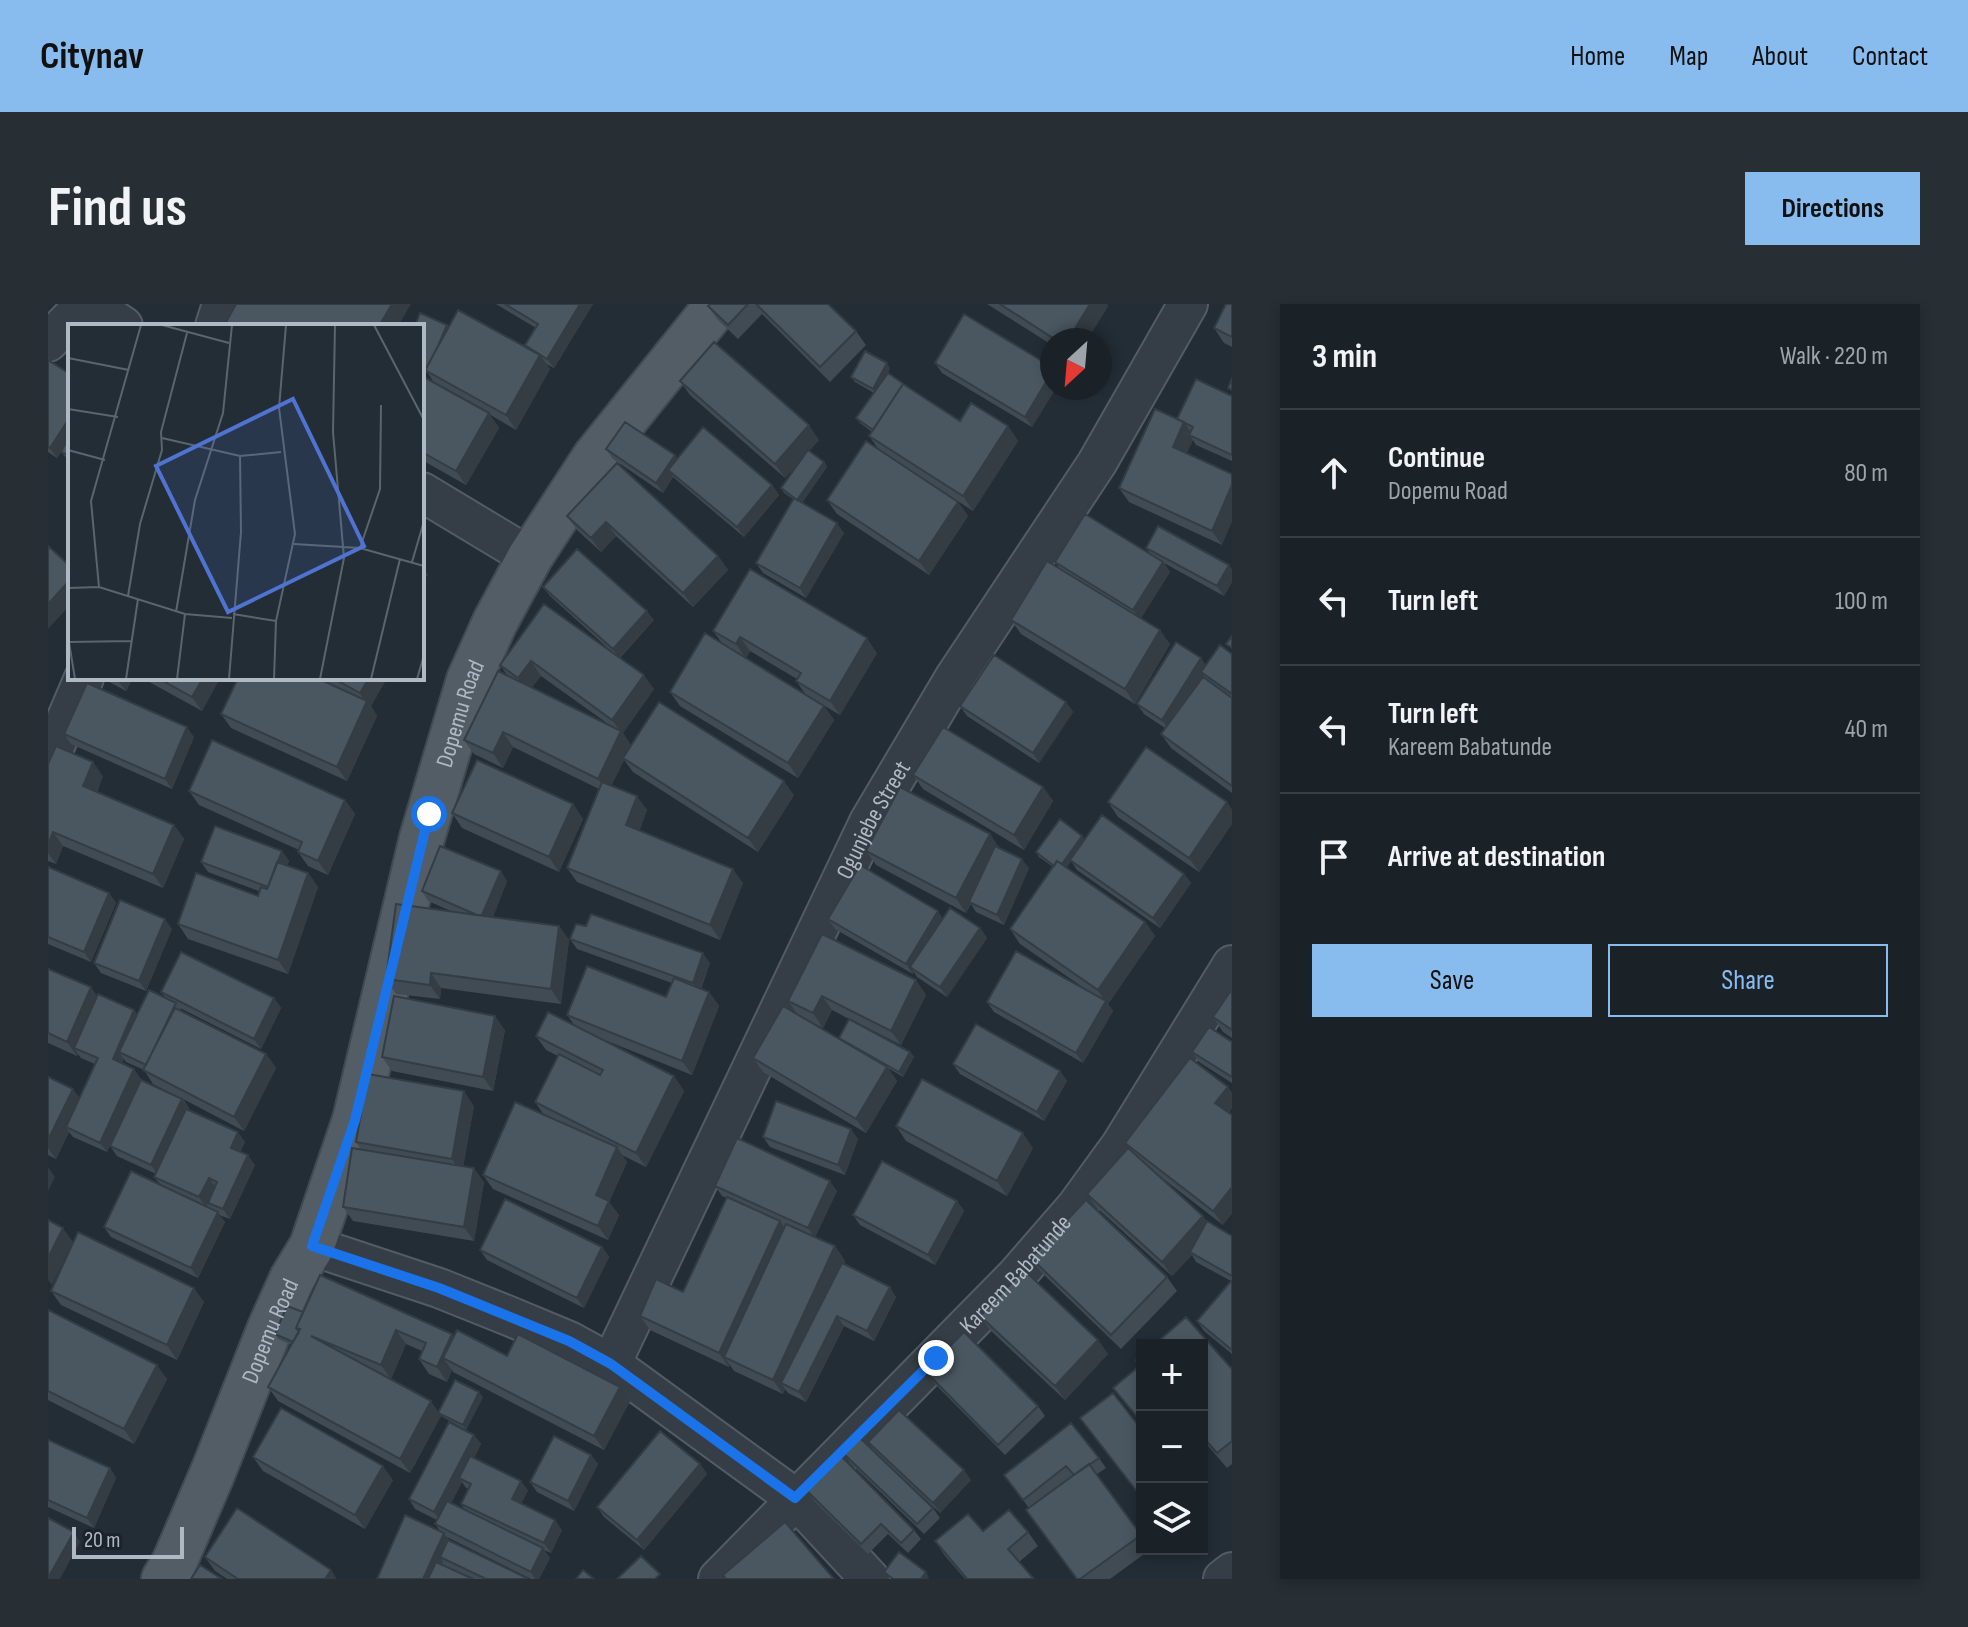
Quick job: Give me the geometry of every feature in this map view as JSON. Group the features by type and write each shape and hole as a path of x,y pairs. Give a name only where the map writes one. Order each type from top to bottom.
{"main road":[{"name":"Dopemu Road","path":"164,1579 174,1563 213,1472 281,1303 312,1246 355,1120 422,838 476,665 530,557 595,457 718,304"}],"street":[{"path":"48,342 87,304 120,324"},
{"path":"216,324 222,304"},
{"name":"Ogunjebe Street","path":"611,1364 869,822 955,677 1097,463 1188,304"},
{"path":"424,493 530,557"},
{"path":"48,762 83,680"},
{"name":"Kareem Babatunde","path":"718,1579 1016,1276 1076,1207 1121,1145 1232,965"},
{"path":"312,1246 439,1288 569,1341 611,1364 795,1498 870,1579"},
{"path":"1223,1579 1232,1572"}],"building":[{"path":"236,304 392,304 380,324 225,324"},
{"path":"505,304 580,304 547,359 525,345 538,324"},
{"path":"748,304 728,325 708,306"},
{"path":"756,304 828,304 856,331 820,367"},
{"path":"1000,304 1090,304 1075,328 1040,330"},
{"path":"1226,304 1232,304 1232,337 1214,328"},
{"path":"458,310 540,355 506,415 425,370"},
{"path":"420,313 447,325 426,369 424,324 416,324"},
{"path":"964,314 1040,360 1040,392 1025,417 935,363"},
{"path":"714,342 809,425 775,464 680,381"},
{"path":"865,351 887,363 873,389 851,377"},
{"path":"48,360 68,373 68,420 48,447"},
{"path":"888,373 908,387 903,384 873,430 856,418"},
{"path":"424,377 489,413 456,471 424,453"},
{"path":"1196,379 1232,396 1232,455 1189,435 1193,427 1177,419"},
{"path":"903,384 960,421 971,403 1008,426 963,496 869,436"},
{"path":"1155,409 1184,422 1173,447 1232,474 1232,485 1212,531 1119,488"},
{"path":"625,422 675,455 656,483 606,449"},
{"path":"703,427 772,485 737,527 668,470"},
{"path":"68,439 68,455 61,452"},
{"path":"866,441 958,502 919,561 827,500"},
{"path":"808,450 824,462 797,500 781,488"},
{"path":"617,463 718,556 683,593 606,522 591,538 567,516"},
{"path":"794,498 837,523 800,588 756,563"},
{"path":"1085,514 1163,562 1133,610 1055,562"},
{"path":"1158,526 1229,565 1217,586 1146,548"},
{"path":"48,546 68,564 68,582 48,604"},
{"path":"577,549 647,611 613,649 543,587"},
{"path":"1047,561 1160,630 1125,689 1011,620"},
{"path":"750,569 867,638 830,701 796,681 801,673 740,637 736,644 713,631"},
{"path":"544,604 644,675 612,720 531,661 518,678 500,665"},
{"path":"705,633 824,706 788,763 670,692"},
{"path":"1176,642 1201,658 1162,720 1137,704"},
{"path":"1220,645 1232,654 1232,694 1201,672"},
{"path":"994,655 1066,702 1033,753 960,706"},
{"path":"498,671 621,731 598,779 503,732 493,753 464,740"},
{"path":"1203,677 1232,698 1232,786 1161,734"},
{"path":"162,680 202,680 192,697"},
{"path":"237,680 321,680 367,701 337,767 221,714"},
{"path":"337,680 368,680 360,693"},
{"path":"87,683 187,727 165,779 64,734"},
{"path":"659,702 784,781 748,838 623,758"},
{"path":"943,727 1043,787 1014,835 913,775"},
{"path":"212,740 345,800 318,861 298,852 302,842 189,791"},
{"path":"56,746 93,762 83,786 174,825 153,874 53,832 48,845 48,764"},
{"path":"1146,747 1227,802 1189,858 1108,802"},
{"path":"477,760 573,804 549,857 452,813"},
{"path":"602,782 637,796 626,825 733,869 710,925 567,868"},
{"path":"900,787 990,834 956,898 866,851"},
{"path":"1102,815 1184,874 1153,918 1070,860"},
{"path":"1060,819 1082,836 1062,864 1057,861 1054,866 1036,852"},
{"path":"215,826 282,851 268,887 201,862"},
{"path":"440,846 501,871 482,915 422,891"},
{"path":"995,846 1022,859 997,915 969,902"},
{"path":"1057,861 1145,922 1098,990 1010,929"},
{"path":"277,862 308,873 278,960 178,924 196,873 258,896 261,887 267,889"},
{"path":"860,865 938,911 906,964 828,919"},
{"path":"48,867 109,893 84,952 48,937"},
{"path":"120,900 165,919 139,981 94,963"},
{"path":"396,904 559,926 551,989 431,973 430,985 386,979"},
{"path":"950,908 980,928 940,987 910,967"},
{"path":"591,914 703,953 693,983 570,939 576,924 586,926"},
{"path":"822,934 916,980 891,1031 822,996 813,1013 788,1001"},
{"path":"1016,951 1106,1001 1076,1053 987,1002"},
{"path":"181,952 274,998 254,1039 161,992"},
{"path":"587,966 666,997 674,978 709,992 682,1061 567,1015"},
{"path":"48,969 91,987 67,1042 48,1033"},
{"path":"1232,989 1232,1030 1213,1017"},
{"path":"149,990 176,1003 146,1065 119,1052"},
{"path":"98,994 134,1010 113,1059 134,1069 100,1143 66,1127 98,1058 74,1048"},
{"path":"394,996 495,1016 483,1077 382,1057"},
{"path":"783,1006 887,1067 856,1119 753,1058"},
{"path":"175,1008 266,1054 234,1117 143,1070"},
{"path":"548,1012 674,1076 636,1153 535,1102 559,1054 600,1075 603,1070 536,1036"},
{"path":"849,1019 910,1052 899,1072 839,1038"},
{"path":"976,1024 1060,1071 1037,1112 953,1064"},
{"path":"1209,1027 1232,1042 1232,1077 1192,1052"},
{"path":"1190,1058 1228,1087 1215,1103 1232,1115 1232,1187 1213,1211 1125,1143"},
{"path":"368,1074 464,1091 452,1159 356,1142"},
{"path":"48,1077 73,1089 48,1140"},
{"path":"922,1079 1023,1133 997,1181 896,1126"},
{"path":"141,1080 182,1099 151,1165 110,1146"},
{"path":"776,1101 851,1129 838,1165 763,1137"},
{"path":"515,1102 617,1147 596,1195 609,1201 598,1226 483,1175"},
{"path":"186,1109 238,1132 231,1148 248,1155 223,1209 208,1203 217,1182 209,1178 199,1197 154,1177"},
{"path":"737,1138 830,1181 808,1228 715,1186"},
{"path":"352,1148 474,1168 464,1227 343,1207"},
{"path":"1128,1148 1203,1216 1162,1262 1087,1194"},
{"path":"882,1161 957,1201 928,1255 853,1215"},
{"path":"131,1171 218,1212 191,1268 104,1227"},
{"path":"727,1197 780,1221 719,1353 640,1316 656,1279 683,1292"},
{"path":"505,1199 602,1247 577,1298 480,1250"},
{"path":"1086,1200 1167,1277 1111,1335 1031,1258"},
{"path":"48,1220 63,1228 48,1258"},
{"path":"1207,1221 1232,1236 1232,1276 1190,1252"},
{"path":"786,1224 835,1246 773,1380 724,1357"},
{"path":"78,1232 194,1288 167,1345 51,1291"},
{"path":"842,1263 890,1287 867,1331 837,1316 799,1392 781,1383"},
{"path":"1024,1270 1098,1340 1055,1386 980,1316"},
{"path":"320,1275 452,1334 437,1367 419,1359 426,1343 396,1330 381,1365 311,1336 431,1401 400,1459 268,1387 300,1329 296,1328"},
{"path":"1232,1282 1232,1350 1197,1321"},
{"path":"287,1306 303,1312 296,1328 299,1332 293,1342 275,1334"},
{"path":"48,1310 157,1365 124,1429 48,1391"},
{"path":"1186,1317 1205,1339 1161,1339"},
{"path":"457,1330 507,1356 518,1334 620,1387 594,1436 443,1358"},
{"path":"964,1332 1038,1406 998,1445 925,1371"},
{"path":"1208,1342 1232,1369 1232,1441 1217,1453 1208,1443"},
{"path":"1136,1369 1136,1416 1113,1388"},
{"path":"455,1380 479,1392 463,1425 438,1413"},
{"path":"1113,1393 1136,1422 1136,1490 1080,1418"},
{"path":"281,1408 383,1466 355,1515 253,1457"},
{"path":"899,1410 964,1470 933,1503 868,1442"},
{"path":"449,1422 474,1435 434,1512 409,1499"},
{"path":"1071,1423 1099,1458 1074,1475 1066,1466 1023,1500 1004,1475"},
{"path":"660,1431 700,1464 637,1540 597,1507"},
{"path":"554,1436 591,1455 568,1501 530,1482"},
{"path":"860,1438 933,1508 917,1524 844,1454"},
{"path":"48,1440 110,1468 87,1518 48,1500"},
{"path":"470,1456 521,1481 512,1499 555,1520 544,1543 461,1504 471,1484 459,1478"},
{"path":"841,1456 914,1530 901,1543 881,1524 861,1544 806,1490"},
{"path":"1089,1464 1136,1528 1136,1539 1077,1579 1026,1510"},
{"path":"447,1501 543,1548 531,1572 435,1524"},
{"path":"237,1508 331,1570 325,1579 238,1579 205,1557"},
{"path":"1009,1510 1028,1532 1008,1549 1034,1579 967,1579 935,1541 968,1514 983,1531"},
{"path":"405,1515 444,1533 423,1579 377,1579"},
{"path":"48,1518 74,1532 48,1578"},
{"path":"785,1522 834,1579 726,1579 723,1575"},
{"path":"448,1540 527,1578 486,1579 440,1557"},
{"path":"899,1552 926,1572 921,1579 893,1579 884,1572"},
{"path":"641,1556 660,1574 655,1579 617,1579"},
{"path":"436,1562 473,1579 428,1579"},
{"path":"200,1565 222,1579 191,1579"},
{"path":"583,1570 594,1579 576,1579"}],"route":[{"path":"429,814 355,1120 312,1246 439,1288 569,1341 611,1364 795,1498 936,1358"}]}
